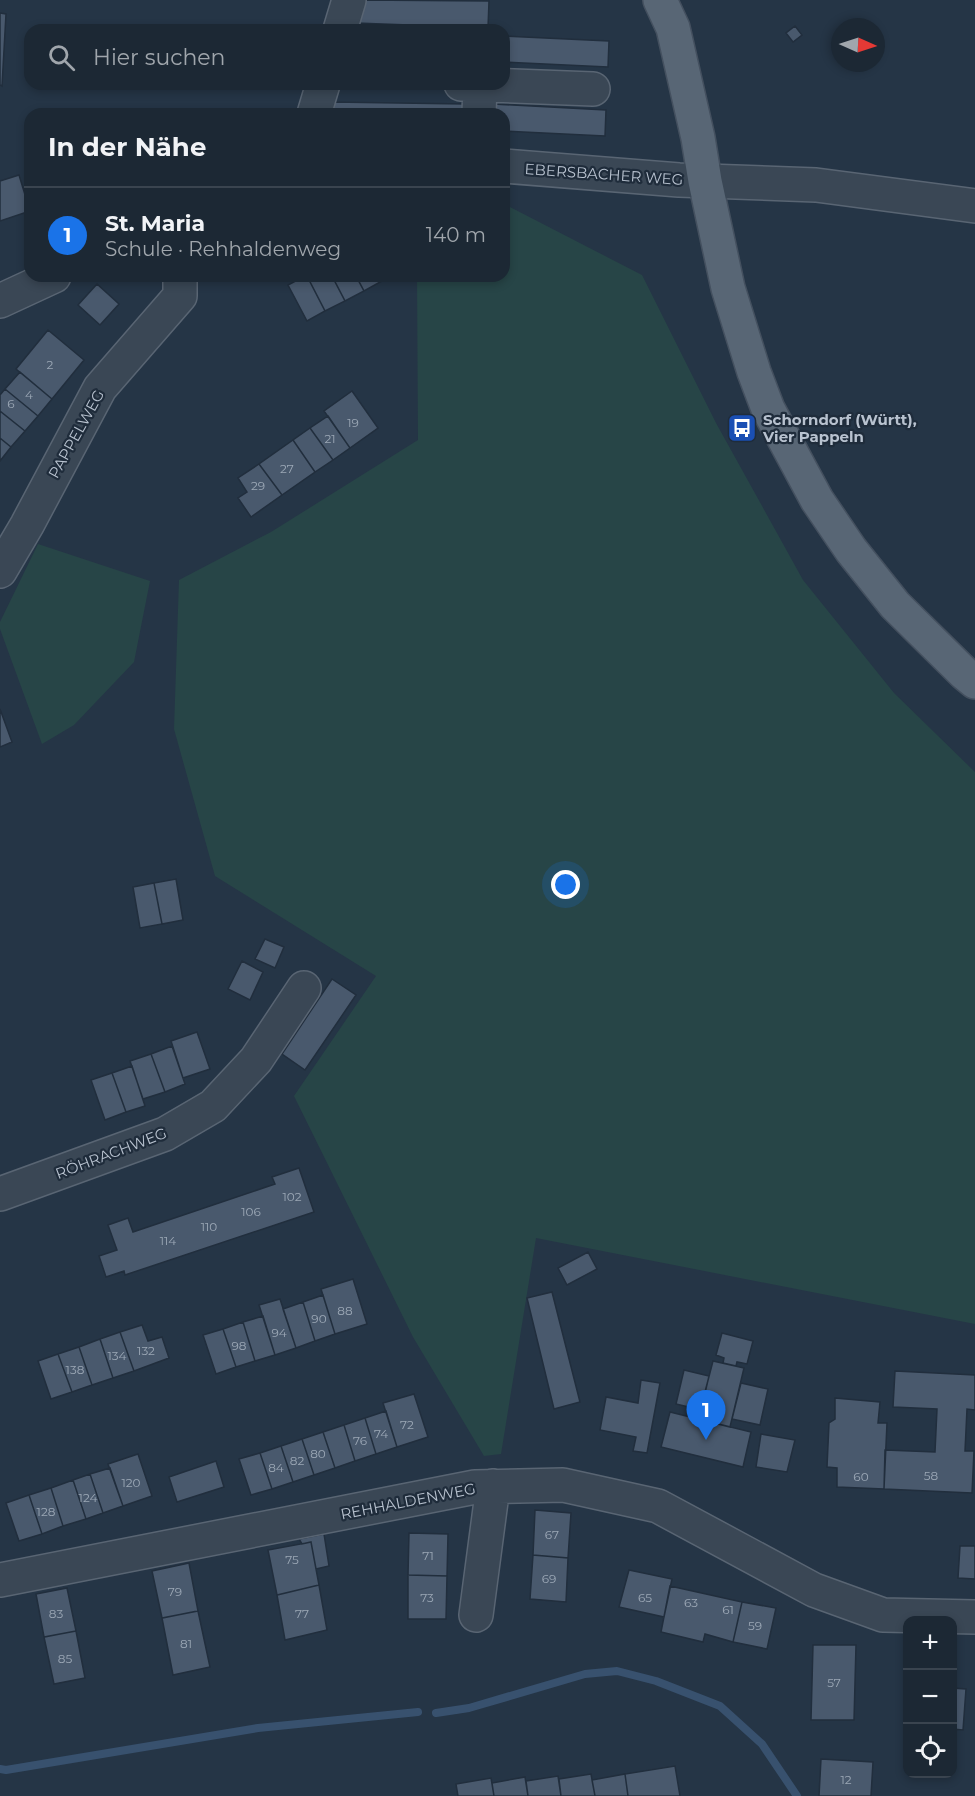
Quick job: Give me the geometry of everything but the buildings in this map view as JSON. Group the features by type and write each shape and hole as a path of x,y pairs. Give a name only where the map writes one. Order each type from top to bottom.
{"main road":[{"path":"660,0 673,28 728,288 768,409 812,490 851,550 895,605 975,682"}],"street":[{"path":"342,24 349,0"},
{"path":"510,86 593,89"},
{"path":"316,108 322,90"},
{"path":"479,108 480,90"},
{"name":"EBERSBACHER WEG","path":"510,167 635,177 816,185 975,206"},
{"path":"0,301 41,282"},
{"name":"PAPPELWEG","path":"0,571 100,388 180,296 180,282"},
{"name":"RÖHRACHWEG","path":"0,1194 165,1134 213,1106 256,1060 304,988"},
{"name":"REHHALDENWEG","path":"0,1580 475,1487 563,1485 658,1506 814,1590 883,1615 975,1617"},
{"path":"476,1615 493,1486"}],"green space":[{"path":"510,207 642,275 716,423 803,580 894,693 975,772 975,1324 536,1238 501,1454 484,1456 413,1337 294,1096 376,976 215,876 174,729 179,580 271,532 418,440 417,282 510,282"},
{"path":"38,544 150,581 134,662 74,725 42,744 0,629 0,622"}],"waterway":[{"path":"436,1713 469,1708 585,1674 617,1671 656,1681 720,1706 762,1744 797,1796"},
{"path":"0,1769 6,1770 258,1728 418,1712"}],"place":[{"name":"Schorndorf (Württ), Vier Pappeln","path":"742,428"},
{"name":"St. Maria","path":"706,1440"}]}
